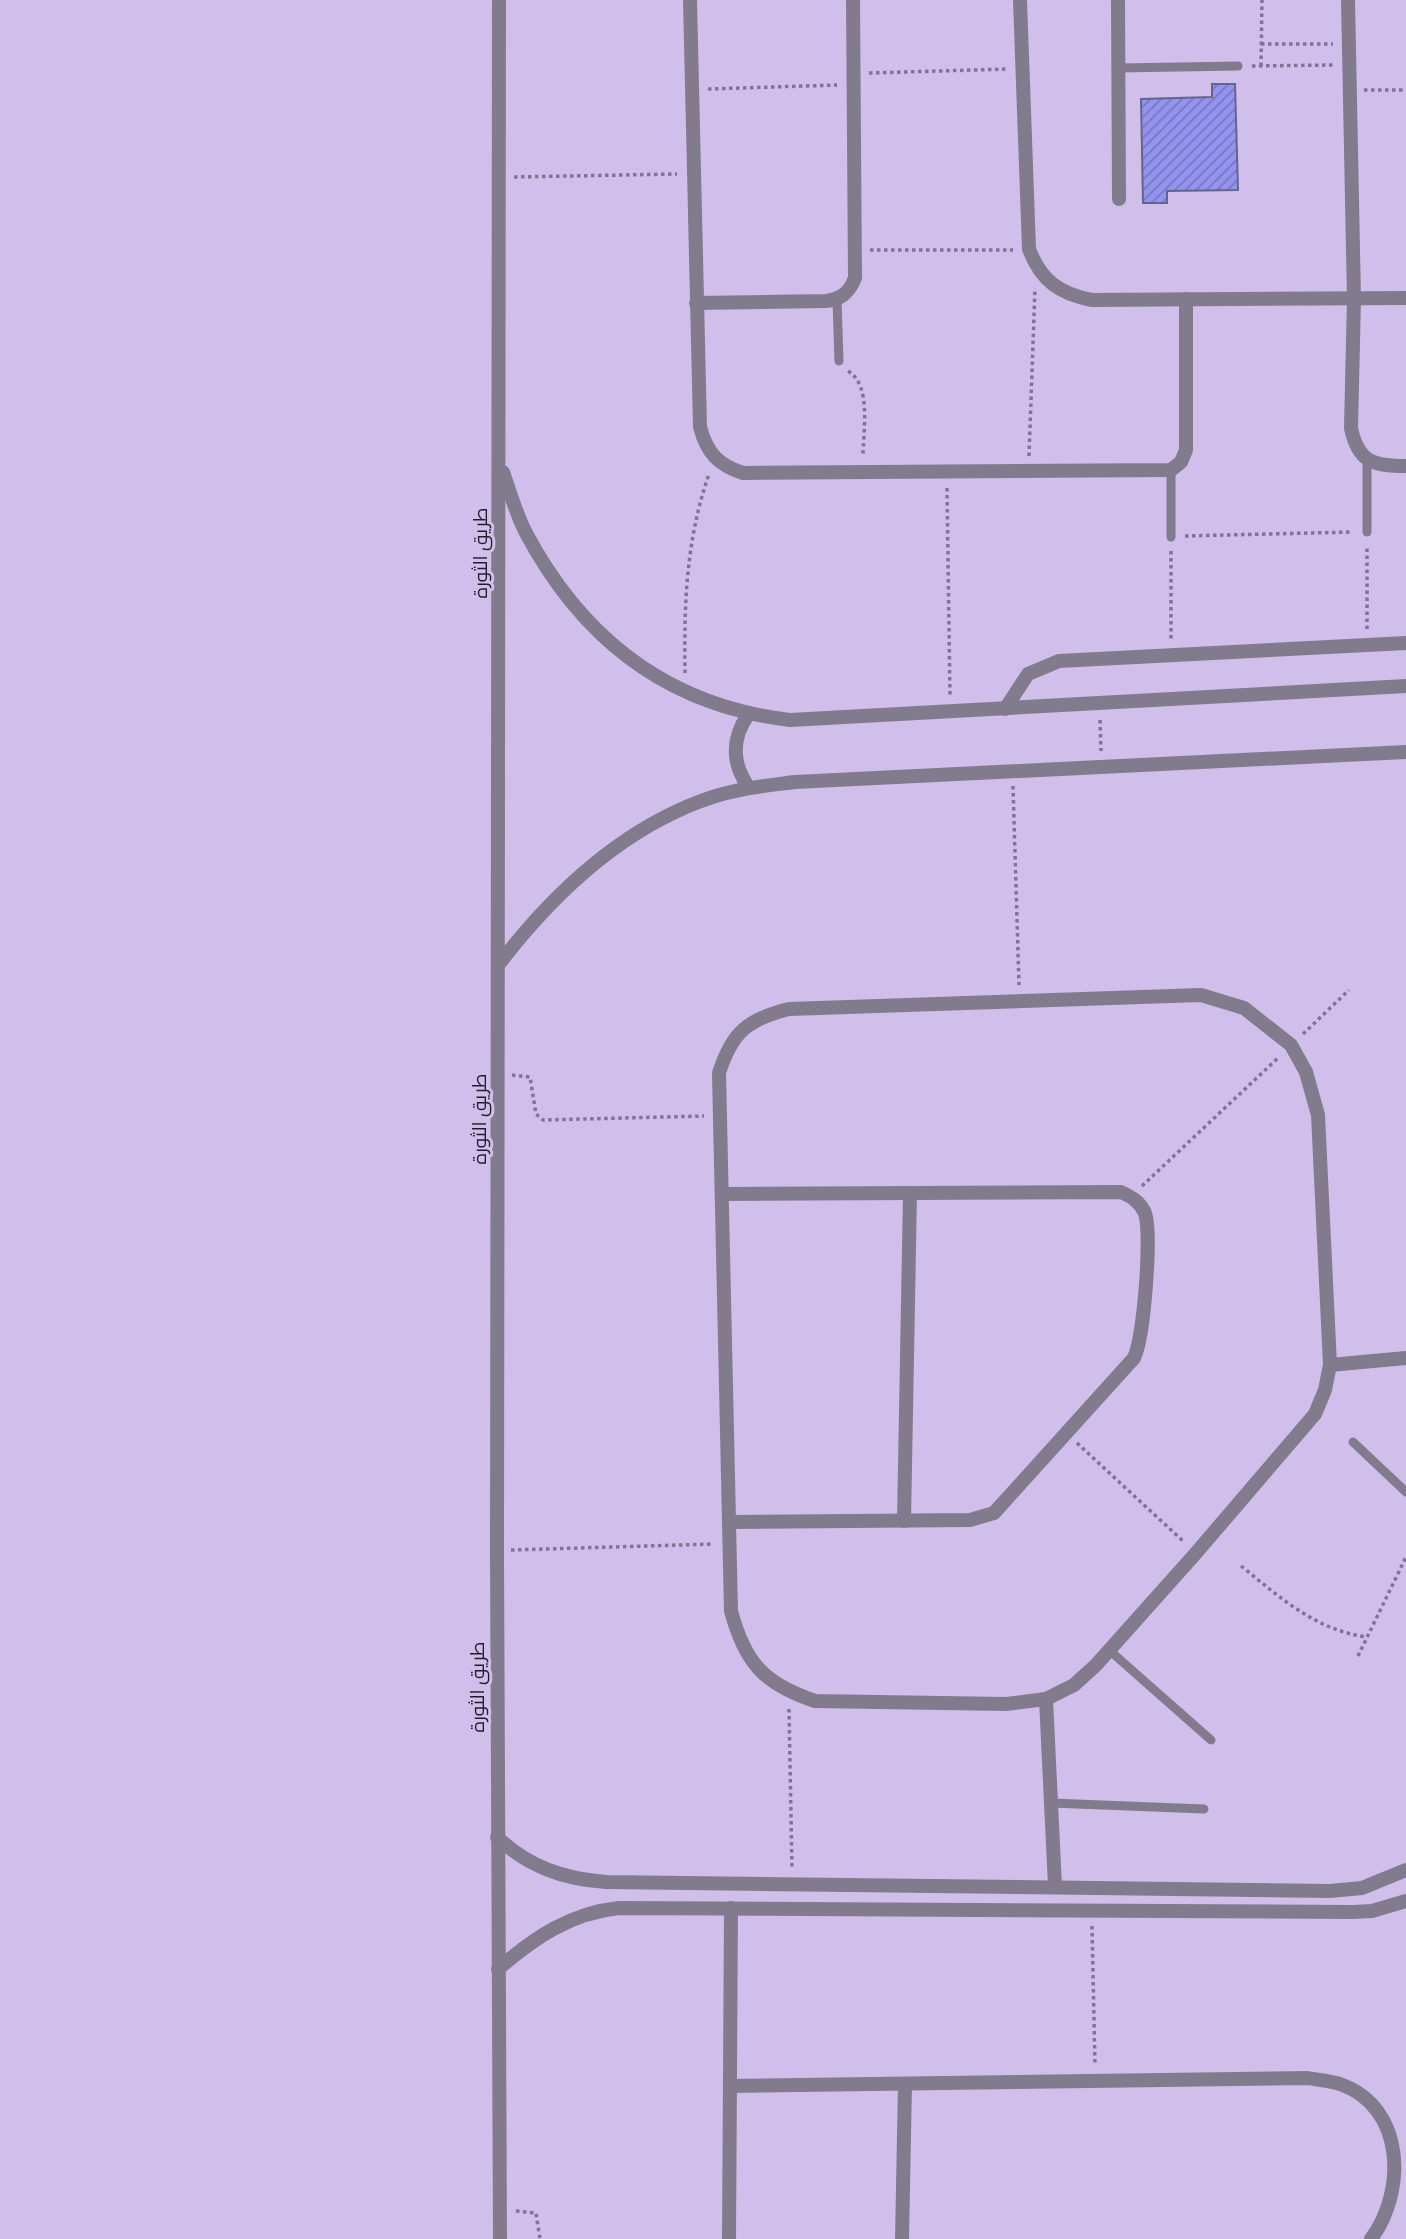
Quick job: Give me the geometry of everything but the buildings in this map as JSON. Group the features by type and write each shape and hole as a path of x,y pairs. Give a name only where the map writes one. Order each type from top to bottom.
{"street":[{"name":"طريق الثورة","path":"499,0 496,1551 500,2239"},
{"path":"690,0 695,303 701,427 705,445 714,459 726,467 743,472 1171,470 1181,462 1186,450 1186,299"},
{"path":"695,303 837,299 851,287 854,250 852,0"},
{"path":"1020,0 1028,250 1035,266 1050,284 1070,296 1092,300 1406,298"},
{"path":"1118,0 1119,199"},
{"path":"1348,0 1352,65 1354,299 1351,428 1355,446 1367,460 1385,466 1406,466"},
{"path":"499,463 525,531 564,593 615,646 646,672 685,694 748,715 790,720 951,713 1406,686"},
{"path":"1005,709 1028,674 1048,663 1406,643"},
{"path":"748,715 735,746 737,768 748,788"},
{"path":"499,964 535,918 580,875 630,837 702,800 748,788 795,782 1406,752"},
{"path":"1200,995 1244,1008 1291,1045 1306,1072 1318,1115 1330,1366 1325,1390 1315,1414 1109,1650 1074,1685 1046,1699 1006,1704 815,1701 789,1692 766,1678 752,1663 739,1641 731,1611 719,1073 727,1047 743,1028 764,1015 789,1009 1200,995"},
{"path":"722,1194 1121,1192 1139,1203 1147,1222 1141,1345 1126,1369 994,1513 970,1520 729,1522"},
{"path":"904,1521 910,1193"},
{"path":"1330,1366 1406,1359"},
{"path":"1046,1699 1055,1886"},
{"path":"497,1837 524,1860 558,1875 619,1882 1346,1890 1378,1884 1406,1870"},
{"path":"619,1882 619,1908"},
{"path":"859,1909 860,1885"},
{"path":"959,1909 960,1886"},
{"path":"1222,1911 1224,1890"},
{"path":"498,1969 559,1925 581,1915 619,1908 1372,1911 1406,1901"},
{"path":"729,2239 731,1908"},
{"path":"730,2086 1308,2078 1342,2085 1371,2103 1378,2112 1391,2131 1400,2164 1396,2199 1371,2239"},
{"path":"902,2239 905,2084"}],"lane":[{"path":"1119,68 1238,66"},
{"path":"837,299 839,361"},
{"path":"1367,460 1367,532"},
{"path":"1171,470 1171,537"},
{"path":"1353,1442 1406,1492"},
{"path":"1109,1650 1212,1740"},
{"path":"1051,1803 1204,1809"}],"path":[{"path":"1261,66 1262,0"},
{"path":"1261,44 1351,44"},
{"path":"1238,66 1352,65"},
{"path":"692,89 1022,68"},
{"path":"1352,89 1406,90"},
{"path":"499,178 694,174"},
{"path":"854,250 1028,250"},
{"path":"1029,472 1035,266"},
{"path":"839,361 860,383 863,472"},
{"path":"685,694 686,572 700,500 714,459"},
{"path":"947,472 951,713"},
{"path":"1171,655 1171,537 1367,532 1367,645"},
{"path":"1100,704 1101,767"},
{"path":"1013,771 1020,1001"},
{"path":"1131,1196 1349,990"},
{"path":"498,1074 530,1077 536,1114 543,1120 720,1116"},
{"path":"1068,1435 1196,1553"},
{"path":"496,1551 729,1544"},
{"path":"1358,1656 1406,1557"},
{"path":"1241,1566 1313,1622 1329,1629 1367,1637"},
{"path":"789,1692 792,1883"},
{"path":"1091,1910 1095,2081"},
{"path":"500,2212 536,2214 540,2239"}]}
